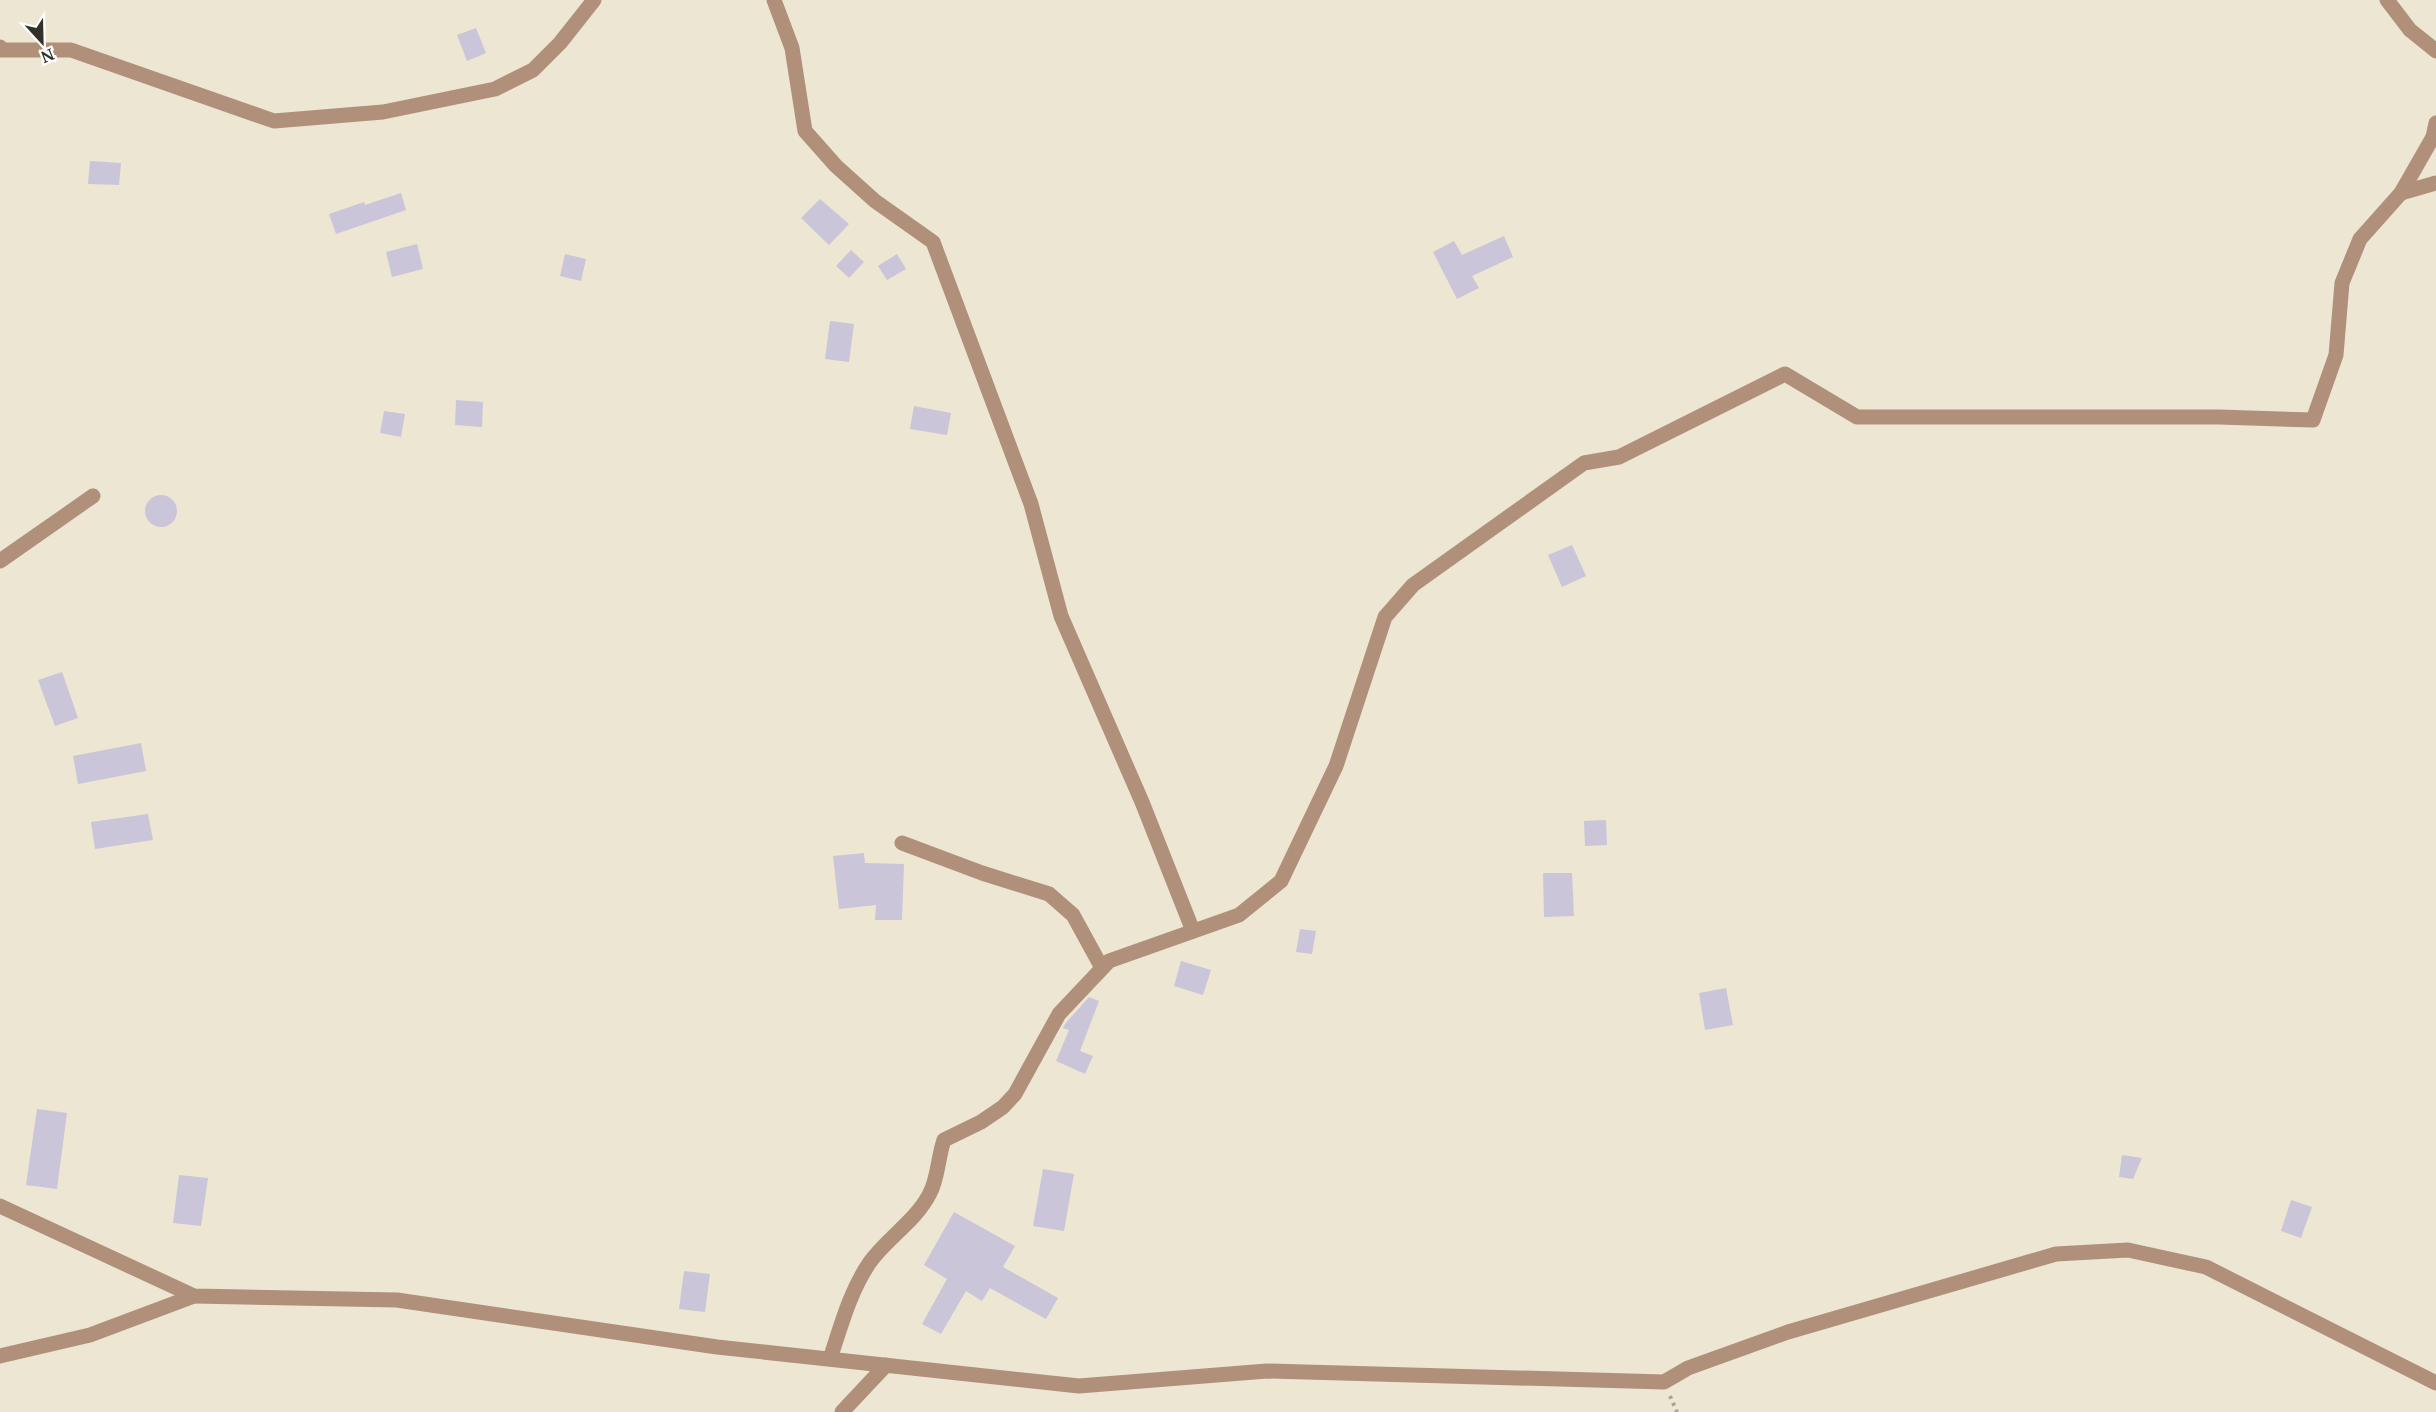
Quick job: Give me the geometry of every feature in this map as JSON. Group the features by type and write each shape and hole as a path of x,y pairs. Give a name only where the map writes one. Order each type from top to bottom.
{"street":[{"path":"0,47 1,50 71,50 274,121 372,113 495,89 533,70 560,44 594,0"},
{"path":"774,0 792,48 804,131 836,166 875,201 933,242 1031,504 1060,616 1142,802 1193,932"},
{"path":"2387,0 2410,30 2436,51"},
{"path":"830,1359 860,1280 871,1262 916,1215 931,1192 944,1140 981,1122 1003,1107 1015,1094 1059,1014 1102,968 1109,961 1239,915 1281,881 1336,766 1385,617 1413,585 1584,463 1619,457 1785,374 1857,417 2219,417 2313,420 2336,355 2343,283 2360,239 2401,193 2433,137 2436,123"},
{"path":"2401,193 2436,183"},
{"path":"0,561 93,496"},
{"path":"902,843 982,873 1049,894 1073,915 1102,968"},
{"path":"0,1206 194,1296"},
{"path":"0,1356 90,1335 194,1296 397,1300 717,1347 1079,1386 1267,1371 1664,1382 1688,1368 1788,1332 2056,1254 2128,1250 2206,1267 2436,1383"},
{"path":"842,1412 886,1365"}],"building":[{"path":"476,28 486,53 467,61 457,35"},
{"path":"90,161 121,163 119,185 88,184"},
{"path":"401,193 406,210 336,234 329,214"},
{"path":"820,199 849,224 829,245 801,218"},
{"path":"1504,236 1513,257 1472,276 1479,288 1457,299 1433,252 1454,241 1462,255"},
{"path":"417,244 423,269 392,277 386,252"},
{"path":"851,250 864,262 849,278 836,266"},
{"path":"565,254 586,259 581,281 560,276"},
{"path":"897,254 906,269 887,280 878,266"},
{"path":"830,321 854,324 849,362 825,359"},
{"path":"456,400 483,402 482,427 455,425"},
{"path":"914,406 951,413 947,435 910,429"},
{"path":"384,411 405,414 401,437 380,433"},
{"path":"161,495 172,500 177,511 172,522 161,527 150,522 145,511 150,500"},
{"path":"1572,545 1586,576 1562,587 1548,555"},
{"path":"62,672 78,718 55,726 38,680"},
{"path":"141,743 146,771 78,784 73,756"},
{"path":"148,814 153,840 95,849 91,822"},
{"path":"1606,820 1607,845 1585,846 1584,821"},
{"path":"864,853 865,863 904,864 902,920 875,920 876,905 839,909 833,856"},
{"path":"1543,873 1572,873 1574,916 1544,917"},
{"path":"1300,929 1316,931 1312,954 1296,952"},
{"path":"1181,961 1211,970 1203,995 1174,986"},
{"path":"1726,988 1733,1025 1705,1030 1699,993"},
{"path":"1089,997 1099,1001 1080,1051 1093,1056 1085,1074 1056,1061 1069,1030 1063,1028 1065,1024"},
{"path":"37,1109 67,1113 57,1189 26,1185"},
{"path":"2122,1155 2142,1158 2133,1179 2119,1177"},
{"path":"1043,1169 1074,1174 1064,1231 1033,1226"},
{"path":"179,1175 208,1178 201,1226 173,1223"},
{"path":"2291,1200 2312,1207 2301,1238 2281,1231"},
{"path":"954,1212 1015,1246 1003,1267 1058,1298 1046,1319 990,1288 982,1301 966,1291 941,1334 922,1324 947,1279 924,1265"},
{"path":"684,1271 710,1274 705,1312 679,1309"}]}
